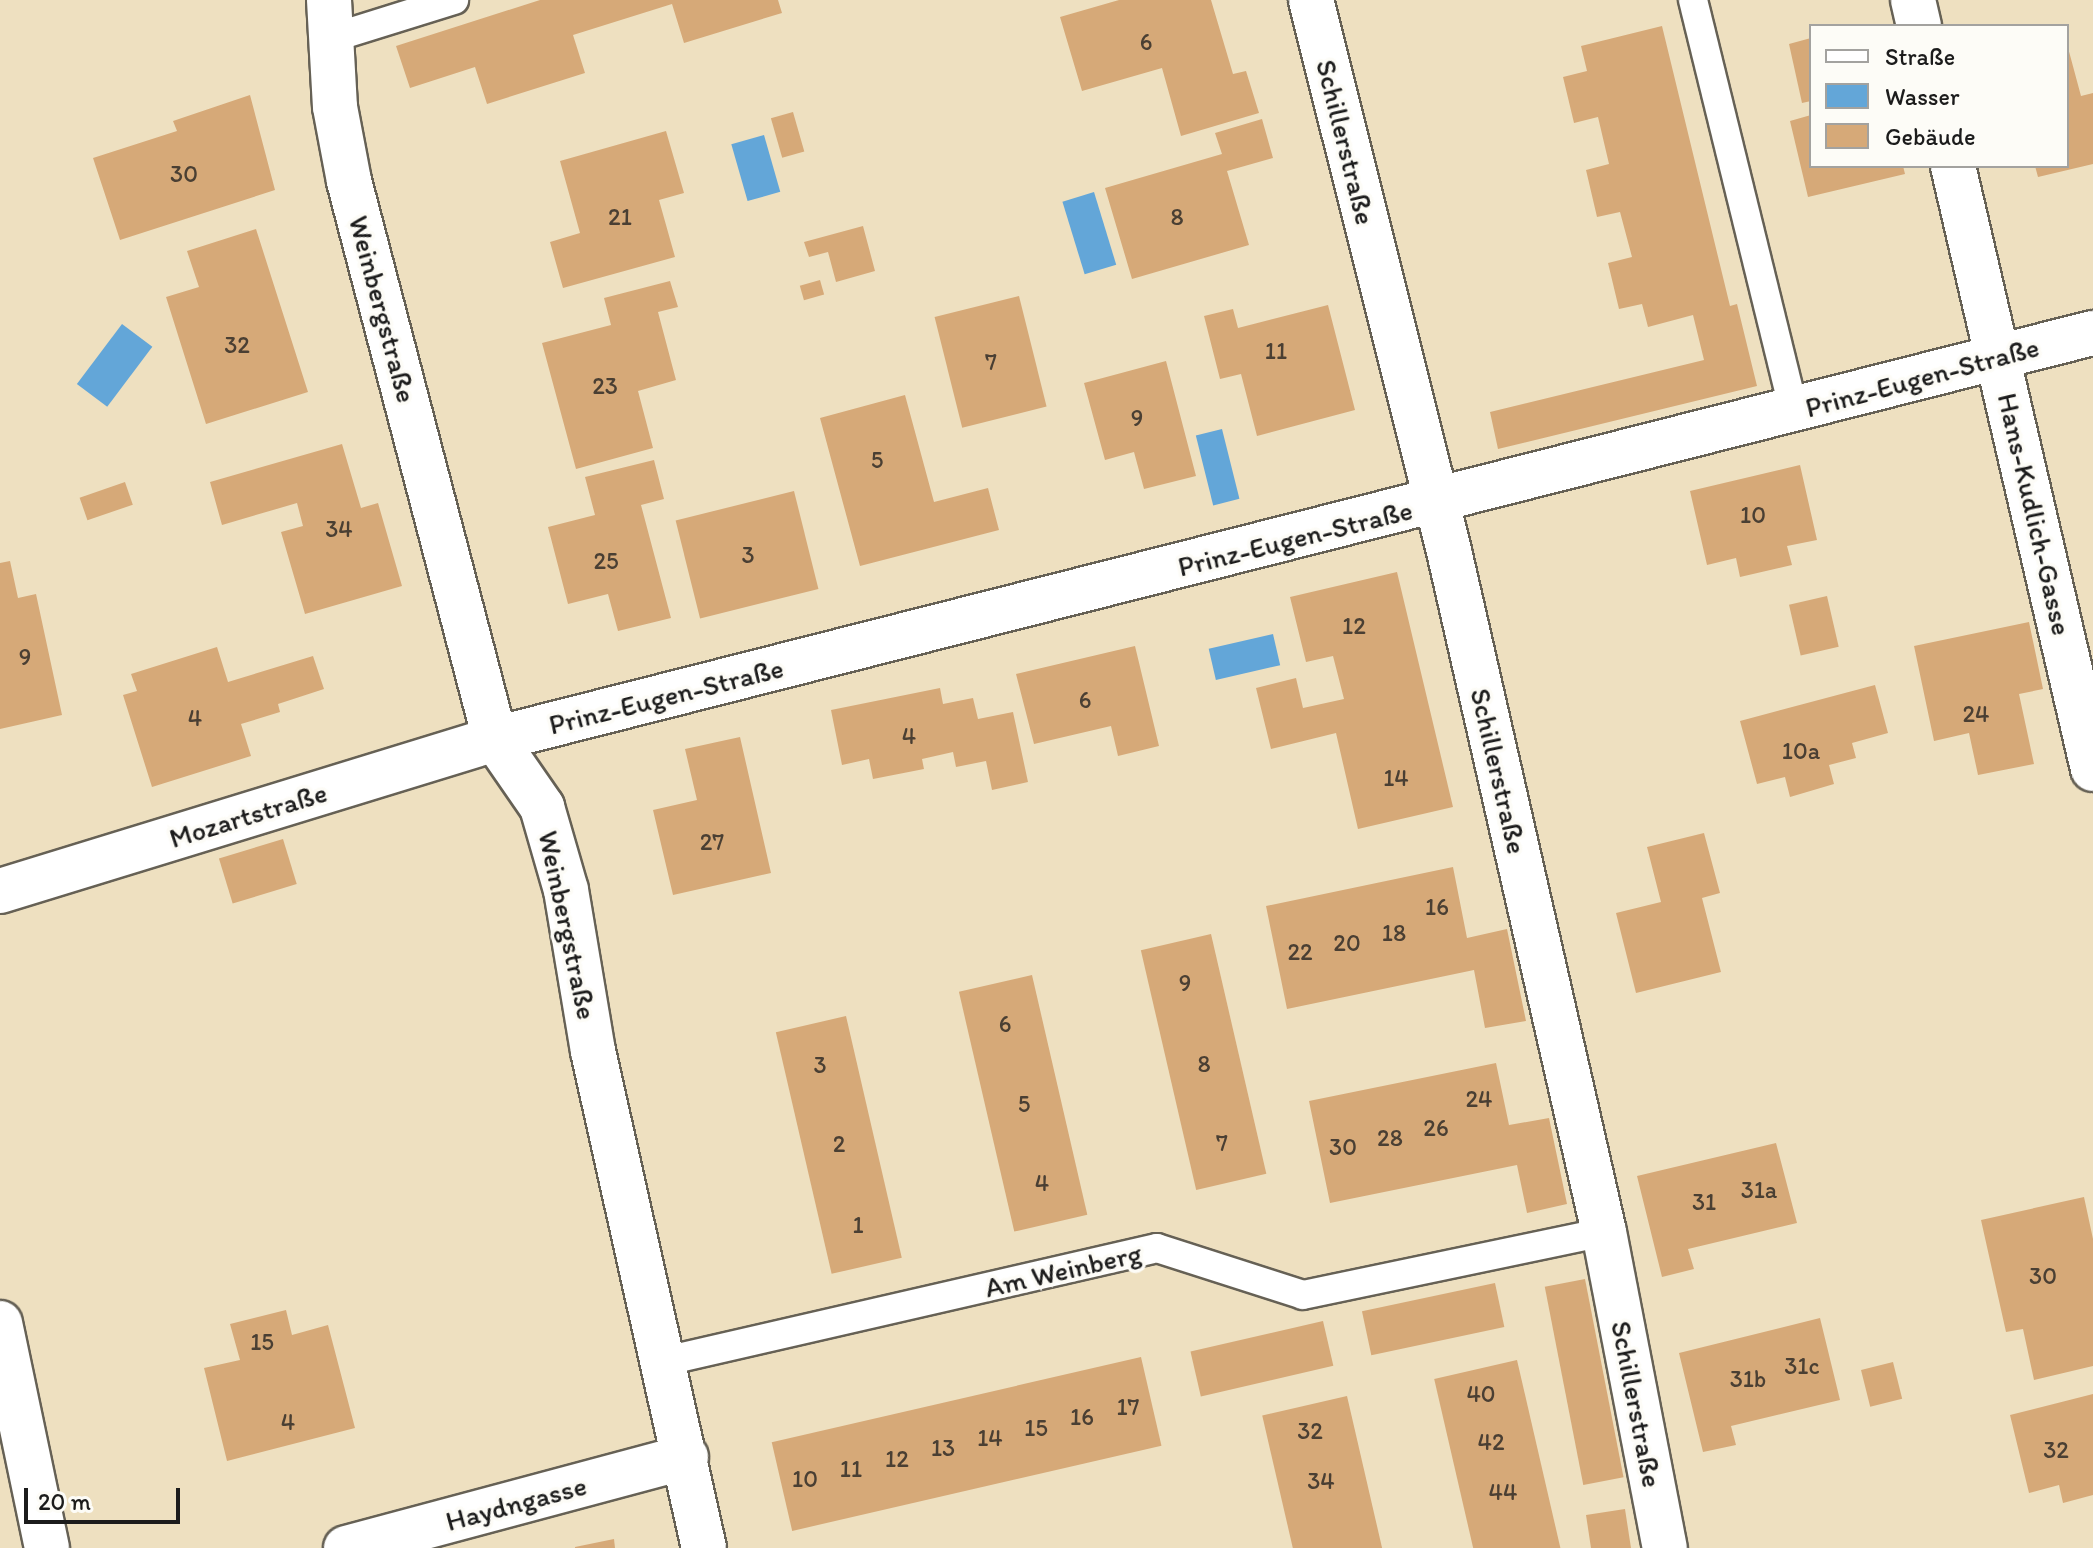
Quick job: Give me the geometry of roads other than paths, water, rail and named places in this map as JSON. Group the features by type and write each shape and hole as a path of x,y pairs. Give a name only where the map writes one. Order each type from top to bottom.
{"street":[{"name":"Schillerstraße","path":"1311,0 1438,501 1604,1232 1665,1548"},
{"path":"1913,0 1919,24"},
{"name":"Weinbergstraße","path":"330,19 335,107 349,181 495,739 542,807 566,890 593,1051 704,1548"},
{"name":"Hans-Kudlich-Gasse","path":"1953,168 2093,769"},
{"name":"Prinz-Eugen-Straße","path":"495,739 1794,412 1999,354 2093,333"},
{"name":"Mozartstraße","path":"0,891 495,739"},
{"path":"0,1323 47,1548"},
{"name":"Haydngasse","path":"346,1548 686,1457"}],"lane":[{"name":"Weinbergstraße","path":"330,19 454,0"},
{"path":"1693,0 1794,412"},
{"name":"Am Weinberg","path":"661,1362 1157,1248 1303,1295 1604,1232"}],"water":[{"path":"764,135 780,192 748,201 731,144"},
{"path":"1094,192 1116,265 1085,274 1062,202"},
{"path":"122,324 152,347 107,407 77,384"},
{"path":"1222,429 1239,499 1213,505 1196,436"},
{"path":"1273,634 1280,665 1216,680 1209,649"}]}
